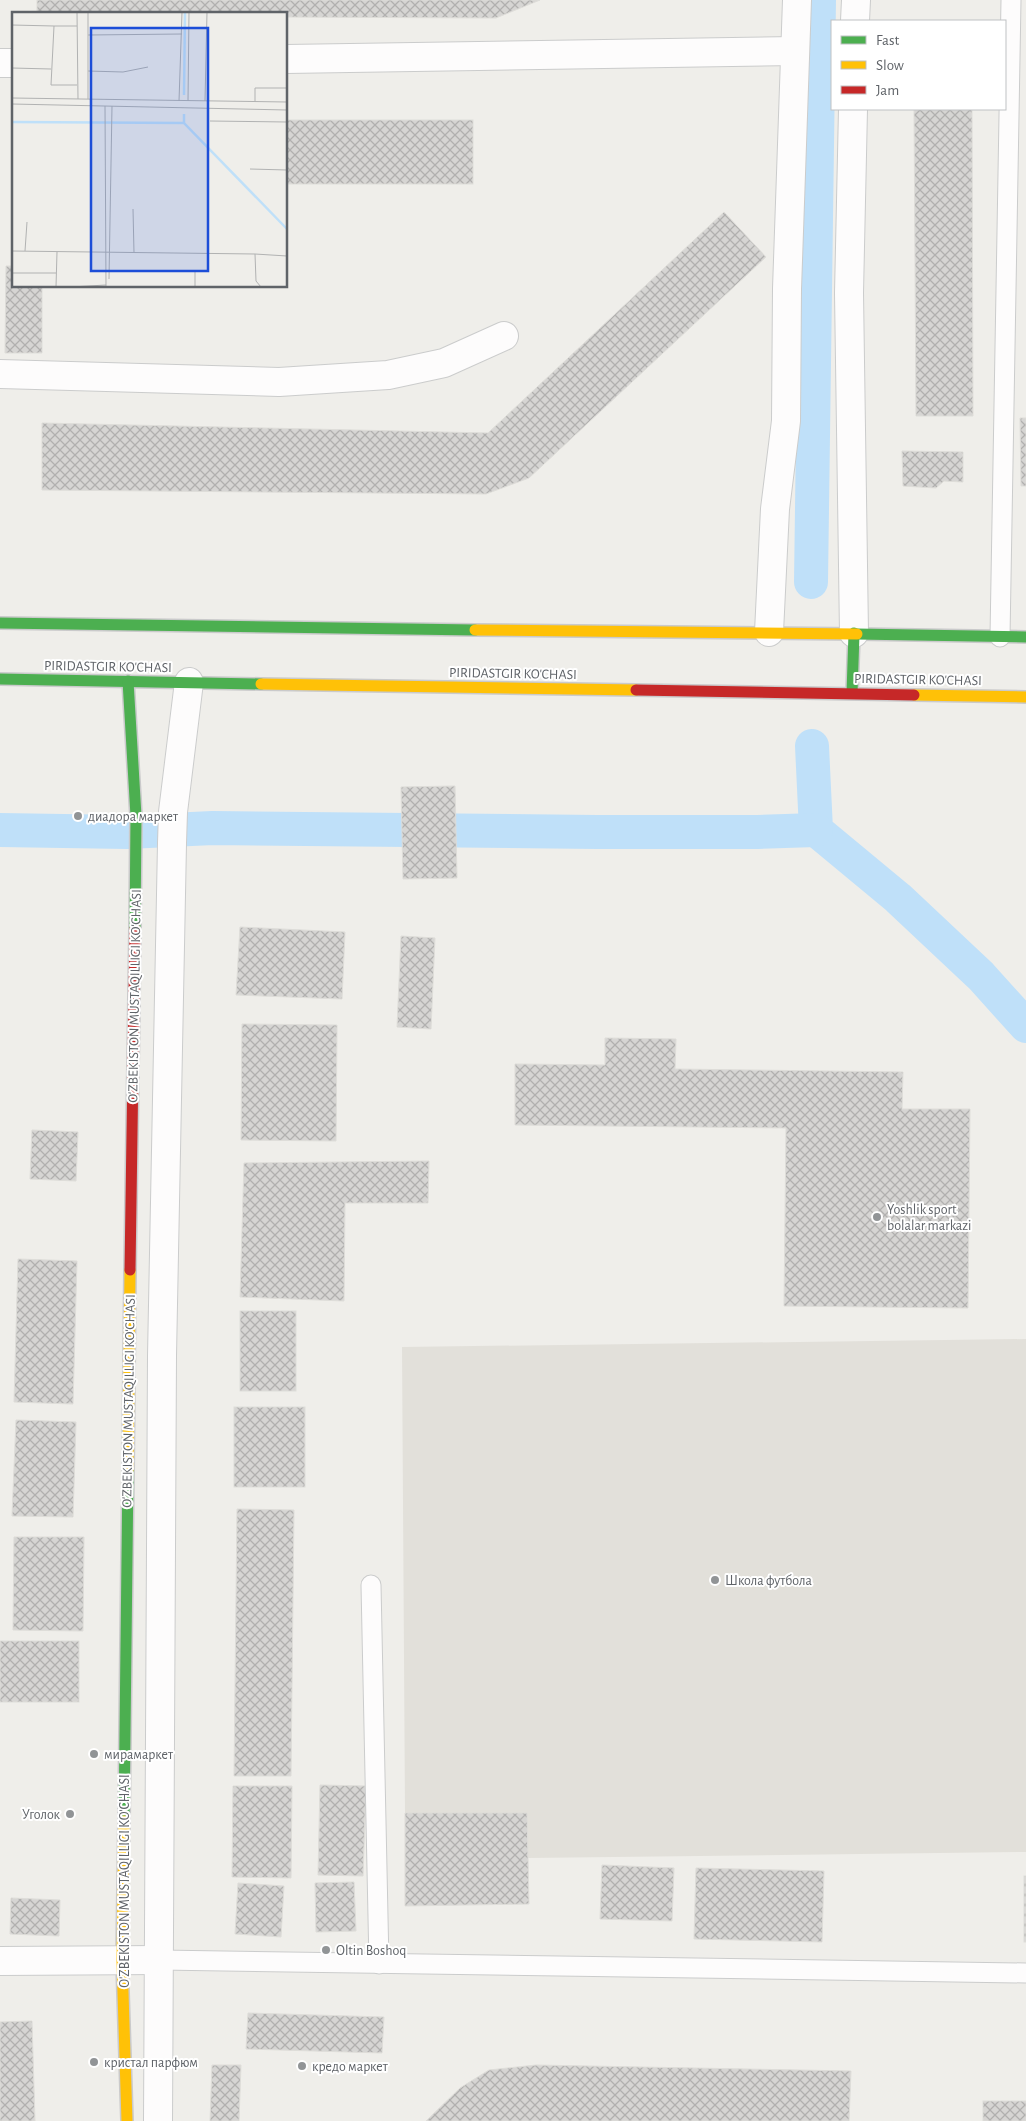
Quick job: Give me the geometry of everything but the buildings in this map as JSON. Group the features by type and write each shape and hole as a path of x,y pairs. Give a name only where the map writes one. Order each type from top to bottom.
{"main road":[{"path":"0,623 180,627 854,633 1026,638"},
{"path":"852,693 854,633"},
{"name":"PIRIDASTGIR KO'CHASI","path":"0,679 1026,697"},
{"name":"O'ZBEKISTON MUSTAQILLIGI KO'CHASI","path":"127,2121 122,1961 136,845 128,681"}],"street":[{"path":"769,632 775,509 786,421 787,289 797,0"},
{"path":"855,20 856,0"},
{"path":"288,59 795,51"},
{"path":"853,110 849,293 854,633"},
{"path":"0,374 279,382 388,375 444,363 504,336"},
{"path":"158,2121 162,1356 172,842 173,812 189,682"},
{"path":"0,1960 160,1960"}],"lane":[{"path":"1000,637 1011,0"},
{"path":"371,1585 379,1964"},
{"path":"160,1960 1026,1972"}],"shaded area":[{"name":"Школа футбола","path":"1026,1339 1026,1852 528,1858 527,1813 405,1813 402,1347"}],"waterway":[{"path":"811,582 819,0"},
{"path":"812,746 816,830 898,898 981,976 1026,1026"},
{"path":"0,830 127,832 213,828 597,832 816,830"}],"traffic: fast":[{"path":"0,623 475,630"},
{"path":"852,693 854,633"},
{"path":"857,634 1026,637"},
{"path":"0,679 261,684"},
{"path":"128,681 136,816 135,929"},
{"path":"124,1821 128,1470"}],"traffic: slow":[{"path":"475,630 857,634"},
{"path":"261,684 636,690"},
{"path":"914,695 1026,697"},
{"path":"128,1470 130,1270"},
{"path":"124,1821 122,1961 127,2121"}],"traffic: jam":[{"path":"636,690 914,695"},
{"path":"130,1270 135,929"}],"place":[{"name":"диадора маркет","path":"78,816"},
{"name":"Yoshlik sport bolalar markazi","path":"877,1217"},
{"name":"Школа футбола","path":"715,1580"},
{"name":"мирамаркет","path":"94,1754"},
{"name":"Уголок","path":"70,1814"},
{"name":"Oltin Boshoq","path":"326,1950"},
{"name":"кристал парфюм","path":"94,2062"},
{"name":"кредо маркет","path":"302,2066"}]}
